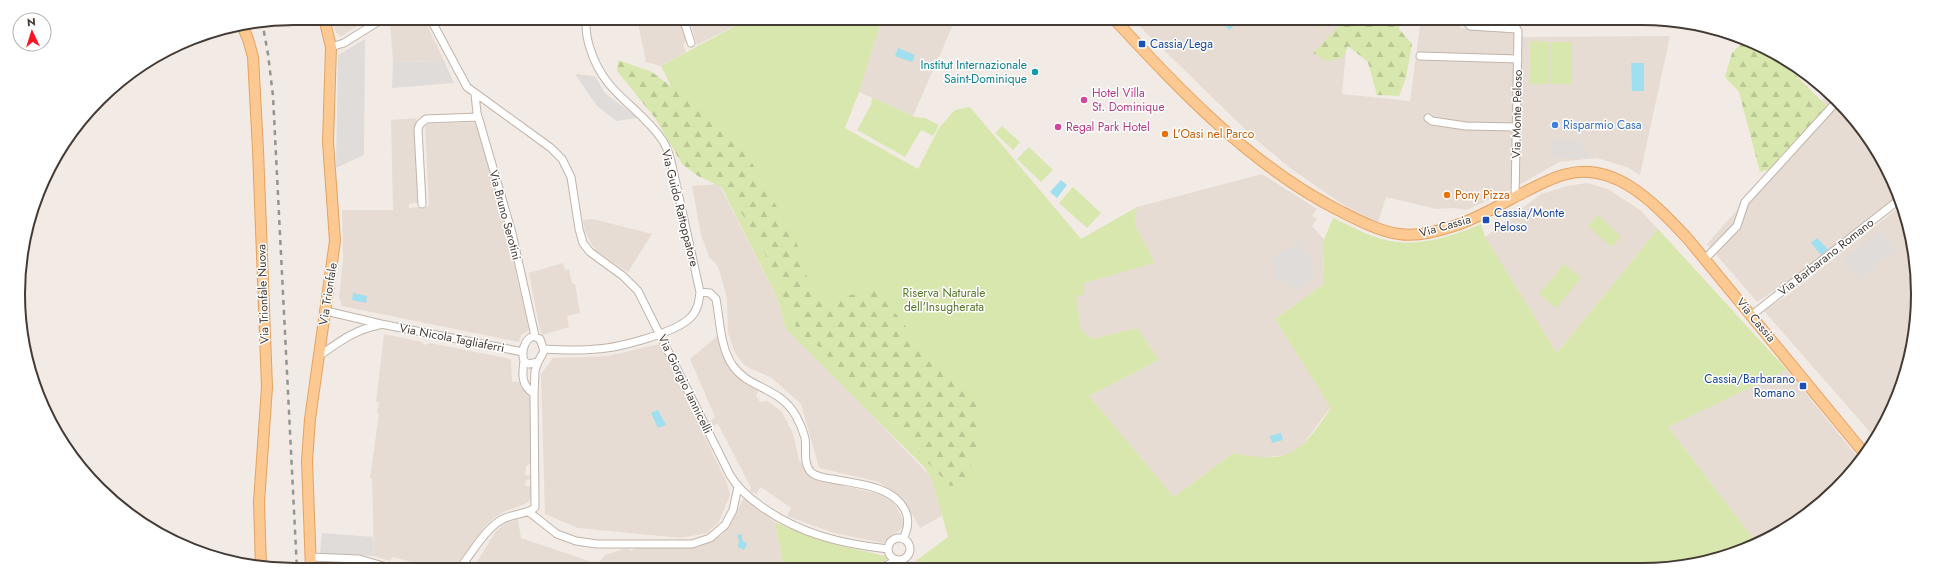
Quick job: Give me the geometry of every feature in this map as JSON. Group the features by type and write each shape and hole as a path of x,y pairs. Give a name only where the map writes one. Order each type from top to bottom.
{"main road":[{"name":"Via Trionfale","path":"310,563 307,460 310,419 335,241 328,142 331,46 326,25"},
{"name":"Via Cassia","path":"1120,25 1168,76 1232,138 1249,152 1308,194 1373,227 1400,234 1428,233 1469,220 1566,174 1586,172 1607,175 1624,182 1672,222 1705,259 1861,450"},
{"name":"Via Trionfale Nuova","path":"244,30 253,57 259,157 261,252 267,387 259,502 261,561"}],"street":[{"path":"331,46 344,43 373,25"},
{"name":"Via Giorgio Iannicelli","path":"434,25 462,81 475,94 551,148 562,159 571,177 579,229 583,243 590,252 635,286 660,333 730,475 738,487"},
{"name":"Via Guido Rattoppatore","path":"587,25 588,41 593,59 604,79 658,135 666,147 674,170 700,292 698,305 691,317 680,325 660,333"},
{"path":"685,25 691,43"},
{"name":"Via Monte Peloso","path":"1469,25 1517,29 1518,31 1515,198"},
{"path":"1420,56 1518,59"},
{"name":"Via Bruno Serotini","path":"475,94 478,117 512,233 535,336"},
{"path":"1705,259 1737,226 1744,202 1833,105"},
{"path":"422,204 418,130 420,124 426,119 478,117"},
{"path":"1428,118 1432,121 1466,126 1516,127"},
{"name":"Via Barbarano Romano","path":"1752,315 1895,203"},
{"path":"700,292 710,293 716,299 726,350 732,365 747,379 782,398 796,415 804,434 806,462 811,472 820,476 880,490 892,495 900,502 907,516 907,528 903,539"},
{"name":"Via Nicola Tagliaferri","path":"326,311 381,324 523,352"},
{"name":"Via Nicola Tagliaferri","path":"319,356 359,330 381,324"},
{"path":"544,349 602,349 660,333"},
{"path":"463,563 494,524 507,517 529,512 534,509 536,502 535,371 544,349 540,339 535,336 527,340 523,352 524,361 522,374 526,388 534,394"},
{"path":"524,361 529,364 538,362"},
{"path":"529,512 557,534 576,541 597,544 692,544 710,538 725,525 733,510 738,487 771,513 805,531 845,543 888,549"},
{"path":"892,563 904,560 911,551 909,544 903,539 892,540 888,549 890,556 896,561"},
{"path":"310,558 359,559 373,563"}],"shaded area":[{"path":"334,25 359,25 340,37 338,33 336,34"},
{"path":"390,25 427,25 444,61 393,62"},
{"path":"638,25 682,25 687,40 683,44 686,52 661,66 646,62"},
{"path":"691,25 736,25 697,45"},
{"path":"880,25 953,25 913,116 859,92"},
{"path":"1138,25 1348,25 1342,94 1410,101 1420,25 1460,25 1460,28 1515,31 1522,37 1670,36 1640,175 1627,167 1597,158 1559,162 1512,189 1467,210 1454,208 1436,209 1386,197 1378,223 1342,204 1290,168 1253,137"},
{"path":"365,39 364,155 336,168 338,55"},
{"path":"444,61 454,83 392,88 393,62"},
{"path":"575,74 595,76 605,93 638,118 617,121 597,106"},
{"path":"1825,97 1855,130 1875,160 1894,199 1791,280 1757,302 1707,244 1828,107 1821,101"},
{"path":"416,118 420,202 409,204 409,208 429,206 425,124 477,122 502,212 529,330 521,335 519,342 342,306 339,298 343,260 342,210 393,210 391,120"},
{"path":"1553,139 1580,140 1591,158 1552,157"},
{"path":"1262,174 1317,209 1312,216 1317,219 1312,226 1324,239 1324,284 1275,319 1331,407 1301,447 1286,455 1260,458 1233,453 1174,497 1089,396 1159,360 1137,328 1092,339 1081,330 1076,295 1084,295 1083,283 1155,263 1135,225 1137,207"},
{"path":"1587,183 1608,189 1640,210 1658,229 1557,353 1485,237 1541,194 1567,186"},
{"path":"719,184 778,300 786,329 933,479 942,516 920,528 905,502 879,482 819,468 801,404 772,378 745,366 735,353 728,333 727,298 718,266 709,257 701,235 692,186"},
{"path":"1897,209 1909,259 1911,294 1909,329 1902,364 1891,397 1871,434 1764,311 1789,294"},
{"path":"593,219 652,234 628,272 597,252 591,243 585,232 583,220"},
{"path":"1880,232 1897,250 1858,279 1843,259"},
{"path":"1301,241 1303,251 1310,251 1313,276 1310,283 1294,292 1286,280 1279,284 1273,272 1276,269 1270,258"},
{"path":"563,263 565,270 569,269 572,284 575,284 580,313 567,316 569,327 543,335 540,331 529,273"},
{"path":"721,333 723,350 728,367 734,374 753,387 759,389 756,396 760,402 767,401 782,412 793,434 799,460 807,472 813,478 884,495 894,502 906,525 883,543 834,533 787,516 791,508 761,487 756,494 750,491 751,488 718,424 712,426 710,421 715,417 690,359"},
{"path":"384,334 422,342 424,345 430,343 511,359 512,382 520,382 521,387 530,394 532,463 526,466 525,475 531,476 532,479 526,480 525,486 532,486 530,500 525,504 503,512 494,518 486,525 458,563 416,563 392,557 390,561 374,556 372,479 370,478 379,414 377,413 379,402 376,402"},
{"path":"660,344 727,483 730,495 719,522 707,533 681,538 578,528 545,514 541,374 553,358 608,356"},
{"path":"1787,370 1857,456 1832,484 1806,507 1791,518 1754,539 1668,427"},
{"path":"744,498 775,522 783,563 599,563 605,555 627,548 631,551 639,547 694,548 722,535"},
{"path":"518,519 521,538 595,563 476,563 496,531 505,523"},
{"path":"322,533 373,537 374,556 320,554"},
{"path":"917,560 920,563 912,563"}],"green space":[{"name":"Riserva Naturale dell'Insugherata","path":"737,25 880,25 859,92 845,128 918,169 939,128 955,110 970,107 1081,239 1137,207 1135,225 1155,263 1084,283 1084,296 1076,295 1081,330 1092,339 1137,328 1159,360 1089,396 1174,497 1233,453 1268,457 1281,456 1291,452 1301,446 1320,424 1331,408 1275,319 1324,284 1323,242 1333,218 1364,233 1381,239 1408,243 1429,241 1461,232 1481,224 1485,237 1557,353 1658,229 1787,370 1668,427 1754,539 1728,549 1694,558 1677,561 1642,563 920,563 917,560 948,537 932,479 924,467 786,329 778,300 661,66"},
{"path":"1313,25 1323,25 1317,28"},
{"path":"1340,25 1400,25 1399,29 1412,44 1406,78 1399,96 1377,95 1368,62 1348,46 1343,58 1327,61 1313,53"},
{"path":"1530,41 1550,42 1550,84 1530,84"},
{"path":"1551,42 1572,42 1571,84 1551,84"},
{"path":"1741,44 1776,61 1789,69 1828,107 1771,169 1760,172 1739,92 1725,77 1732,53"},
{"path":"618,60 652,72 698,107 748,156 796,241 810,287 826,300 876,290 937,363 977,404 979,441 965,483 950,486 819,347 799,334 764,251 728,190 698,176 682,164 655,118 617,71"},
{"path":"873,98 915,117 925,118 939,125 933,136 921,130 905,157 857,130 872,103 871,101"},
{"path":"1002,126 1020,142 1013,150 995,133"},
{"path":"1029,147 1053,170 1041,182 1017,159"},
{"path":"1073,187 1101,213 1087,228 1059,203"},
{"path":"1598,215 1621,237 1611,247 1588,226"},
{"path":"1564,264 1581,278 1556,308 1539,294"},
{"path":"775,522 816,539 886,556 887,560 877,563 783,563"}],"water":[{"path":"1224,25 1234,25 1230,30"},
{"path":"898,48 915,55 912,62 895,56"},
{"path":"1631,63 1644,63 1644,91 1632,91"},
{"path":"1061,180 1067,185 1057,198 1050,192"},
{"path":"1817,238 1828,249 1821,255 1811,243"},
{"path":"353,293 367,296 366,303 352,300"},
{"path":"658,410 666,425 658,428 651,413"},
{"path":"1281,433 1283,440 1272,443 1270,436"},
{"path":"739,534 742,535 742,540 747,544 744,550 738,547 739,540 737,536"}],"railway":[{"path":"263,27 273,96 297,563"}],"place":[{"name":"Cassia/Lega","path":"1142,44"},
{"name":"Institut Internazionale Saint-Dominique","path":"1035,72"},
{"name":"Hotel Villa St. Dominique","path":"1084,100"},
{"name":"Risparmio Casa","path":"1555,125"},
{"name":"Regal Park Hotel","path":"1058,127"},
{"name":"L'Oasi nel Parco","path":"1165,134"},
{"name":"Pony Pizza","path":"1447,195"},
{"name":"Cassia/Monte Peloso","path":"1486,220"},
{"name":"Cassia/Barbarano Romano","path":"1803,386"}]}
